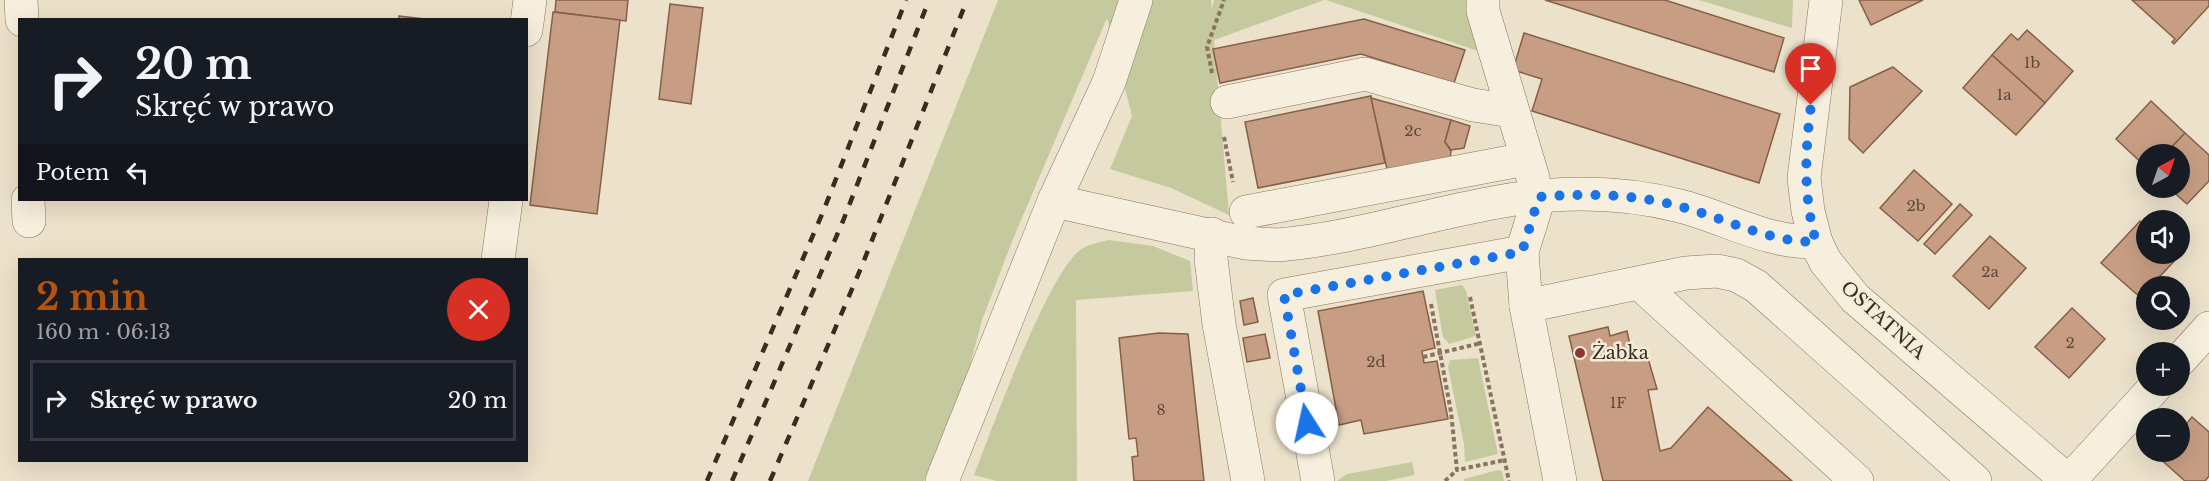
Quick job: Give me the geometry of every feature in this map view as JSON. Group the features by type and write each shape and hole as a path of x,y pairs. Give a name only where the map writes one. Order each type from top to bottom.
{"street":[{"path":"21,0 22,18"},
{"path":"528,18 530,0"},
{"path":"942,481 1054,201 1109,82 1136,0"},
{"path":"1483,0 1483,11 1539,197 1522,252 1526,306 1560,481"},
{"name":"OSTATNIA","path":"1826,0 1804,178 1808,211 1816,242 1829,268 1855,298 2068,481 2147,396"},
{"path":"1227,102 1365,74 1473,105 1512,111"},
{"path":"1246,212 1526,159"},
{"path":"1054,201 1245,243 1294,243 1539,197 1581,194 1631,197 1681,206 1775,238 1794,242 1816,242"},
{"path":"498,258 506,201"},
{"path":"1212,234 1211,259 1219,324 1248,481"},
{"path":"1318,481 1284,295 1522,252"},
{"path":"1526,306 1686,273 1717,271 1736,275 1756,286 1975,481"},
{"path":"1639,283 1857,481"},
{"path":"2190,349 2209,328"}],"path":[{"path":"1468,288 1509,481"},
{"path":"1428,294 1441,352 1457,470"},
{"path":"1423,357 1481,343"},
{"path":"1445,481 1457,470 1505,460"}],"green space":[{"path":"998,0 1211,0 1212,10 1214,0 1324,0 1214,40 1229,215 1171,188 1110,169 1132,116 1107,18 1013,239 982,320 966,380 924,481 808,481"},
{"path":"1326,0 1468,0 1478,51"},
{"path":"1699,0 1793,0 1792,28"},
{"path":"1109,240 1153,246 1190,261 1193,291 1076,300 1077,481 997,481 974,475 1022,353 1054,286 1069,262 1083,248"},
{"path":"1462,285 1466,291 1476,336 1449,344 1443,337 1435,290"},
{"path":"1478,358 1498,454 1465,462 1464,444 1448,367 1450,360"},
{"path":"1412,462 1415,475 1386,481 1337,481 1347,474"},
{"path":"1498,470 1502,471 1504,481 1464,481 1464,479"}],"building":[{"path":"556,0 628,0 626,21 555,12"},
{"path":"1545,0 1665,0 1784,38 1774,72"},
{"path":"1859,0 1923,0 1871,25"},
{"path":"2132,0 2209,0 2209,6 2174,44 2172,42 2175,39"},
{"path":"670,4 703,8 691,104 659,99"},
{"path":"553,12 620,20 597,214 530,205"},
{"path":"1364,19 1465,50 1454,83 1361,54 1220,83 1213,49"},
{"path":"2027,30 2073,71 2045,103 1992,55 2011,34 2018,40"},
{"path":"1524,33 1780,114 1759,183 1532,111 1542,79 1513,70"},
{"path":"1992,55 2045,103 2016,135 1963,88"},
{"path":"1893,67 1922,91 1863,153 1849,139 1850,87"},
{"path":"1371,96 1385,163 1258,188 1245,122"},
{"path":"1371,98 1451,120 1445,142 1451,151 1450,159 1387,169"},
{"path":"2151,101 2185,133 2175,144 2136,144 2136,158 2116,139"},
{"path":"1451,120 1470,126 1464,148 1451,150 1445,142"},
{"path":"2185,133 2209,155 2209,181 2187,204 2180,198 2190,198 2190,144 2175,144"},
{"path":"1914,170 1952,204 1918,241 1880,208"},
{"path":"1960,204 1972,215 1935,254 1924,244"},
{"path":"2136,225 2136,264 2172,264 2160,276 2136,276 2136,294 2101,263"},
{"path":"1990,236 2026,268 1989,309 1953,276"},
{"path":"1423,291 1435,348 1422,351 1424,363 1437,361 1448,419 1364,434 1361,420 1339,425 1318,311"},
{"path":"1253,298 1258,322 1244,325 1240,301"},
{"path":"2072,308 2105,339 2069,378 2035,347"},
{"path":"1608,327 1610,336 1627,331 1633,359 1647,355 1657,389 1648,390 1660,451 1671,448 1708,407 1792,481 1603,481 1569,336"},
{"path":"1159,333 1188,334 1204,481 1134,481 1132,457 1138,456 1136,438 1129,439 1119,338"},
{"path":"1265,334 1270,358 1247,362 1243,338"},
{"path":"2192,417 2209,432 2209,476 2205,481 2185,481 2164,462 2190,462 2190,419"}],"railway":[{"path":"707,481 823,212 906,0"},
{"path":"732,481 843,221 929,0"},
{"path":"770,481 861,268 967,0"}],"place":[{"name":"Żabka","path":"1580,353"}],"route":[{"path":"1307,423 1284,295 1467,260 1522,252 1539,197 1581,194 1631,197 1681,206 1775,238 1794,242 1816,242 1808,211 1804,178 1811,105"}]}
